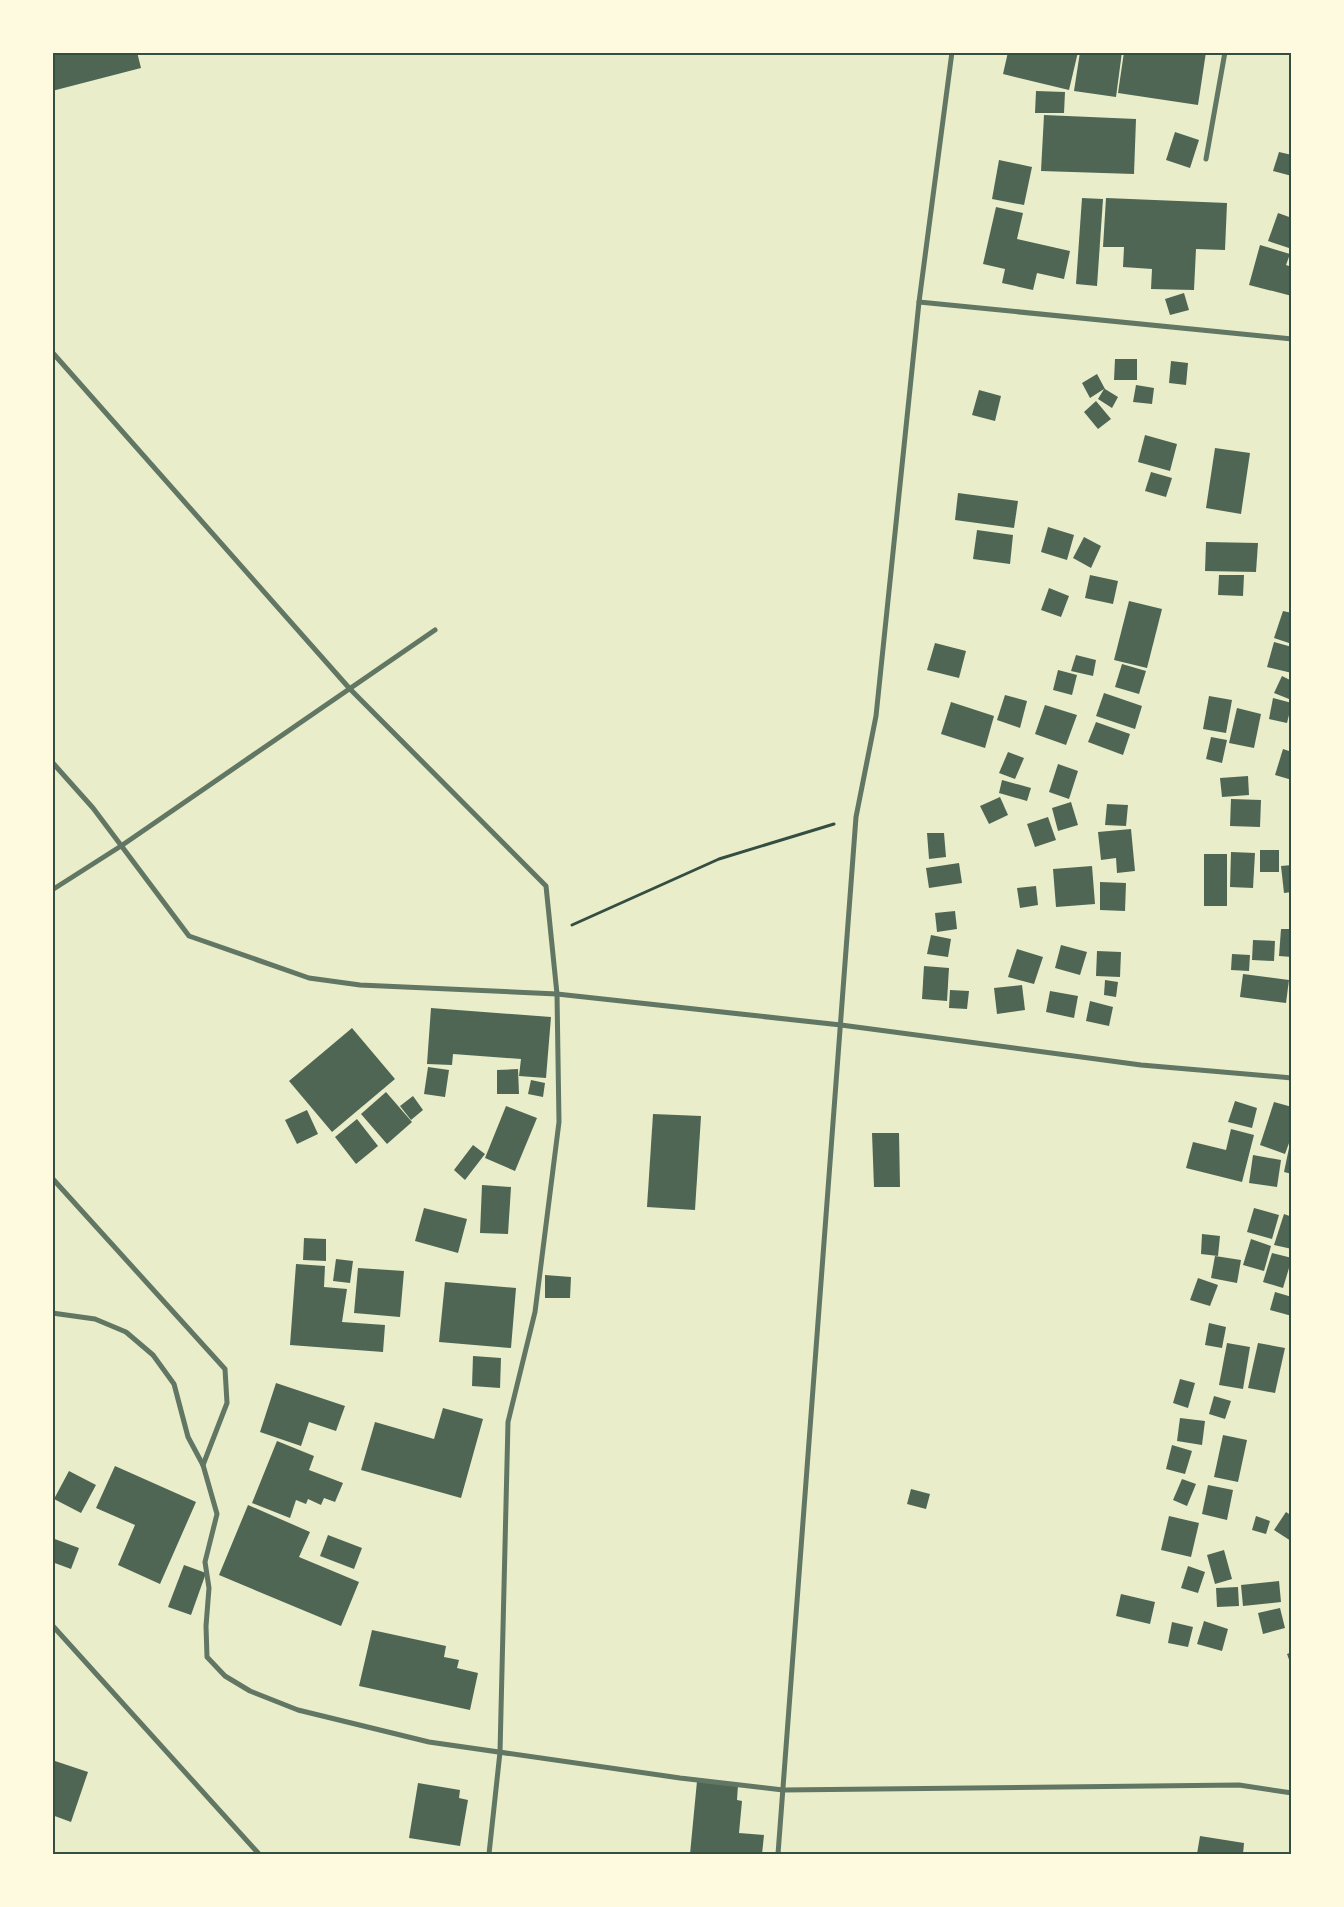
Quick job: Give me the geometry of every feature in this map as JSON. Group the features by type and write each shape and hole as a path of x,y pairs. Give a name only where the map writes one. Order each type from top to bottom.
{"street":[{"path":"778,1854 856,817 876,716 919,302 952,52"},
{"path":"1206,158 1225,52"},
{"path":"919,302 1292,339"},
{"path":"52,352 350,689 546,886 549,935 557,994 559,1122 535,1312 508,1422 500,1752 489,1854"},
{"path":"52,890 121,846 435,630"},
{"path":"52,762 93,808 189,936 310,978 360,985 557,994 841,1025 1141,1065 1292,1078"},
{"path":"52,1178 225,1369 227,1403 203,1464"},
{"path":"52,1313 95,1319 126,1332 153,1354 174,1384 188,1437 203,1464 218,1514 205,1562 210,1588 206,1626 207,1657 225,1676 250,1691 298,1710 429,1742 784,1790 1239,1785 1292,1793"},
{"path":"52,1625 259,1854"}],"path":[{"path":"549,935 718,859 856,817"}],"building":[{"path":"52,52 137,52 141,68 52,91"},
{"path":"1008,52 1078,52 1069,90 1003,74"},
{"path":"1080,52 1122,52 1116,97 1074,91"},
{"path":"1124,52 1206,52 1198,105 1118,93"},
{"path":"1036,91 1065,92 1064,113 1035,113"},
{"path":"1044,115 1136,119 1134,174 1041,171"},
{"path":"1175,132 1199,140 1190,168 1166,160"},
{"path":"1279,152 1292,155 1292,176 1273,171"},
{"path":"999,160 1032,167 1024,205 992,199"},
{"path":"1082,198 1103,199 1097,286 1076,284"},
{"path":"1106,198 1227,203 1225,250 1196,249 1194,290 1151,289 1152,269 1123,267 1124,247 1103,247"},
{"path":"996,207 1023,213 1017,239 1070,251 1064,279 1037,273 1033,290 1002,283 1005,269 983,264"},
{"path":"1278,213 1292,218 1292,249 1268,241"},
{"path":"1260,245 1290,254 1286,265 1292,267 1292,296 1249,285"},
{"path":"1184,293 1189,310 1170,315 1165,299"},
{"path":"1115,359 1137,359 1137,380 1114,380"},
{"path":"1171,361 1188,363 1186,385 1169,383"},
{"path":"1097,374 1105,389 1118,397 1112,408 1098,399 1104,389 1090,398 1082,383"},
{"path":"1136,385 1154,388 1152,404 1133,402"},
{"path":"979,390 1001,396 995,421 972,415"},
{"path":"1096,401 1111,419 1098,429 1084,412"},
{"path":"1145,435 1177,444 1170,471 1138,462"},
{"path":"1215,448 1250,453 1241,514 1206,508"},
{"path":"1151,472 1172,478 1166,497 1145,491"},
{"path":"958,493 1018,501 1014,528 955,520"},
{"path":"1048,527 1074,535 1067,560 1041,552"},
{"path":"977,530 1013,535 1010,564 973,559"},
{"path":"1084,537 1101,546 1091,568 1073,558"},
{"path":"1206,542 1258,543 1256,572 1205,571"},
{"path":"1090,575 1118,581 1113,604 1085,598"},
{"path":"1219,575 1244,575 1243,596 1218,595"},
{"path":"1049,588 1069,596 1061,617 1041,610"},
{"path":"1129,601 1162,609 1147,668 1114,660"},
{"path":"1283,611 1292,613 1292,644 1274,638"},
{"path":"1274,642 1292,647 1292,673 1267,667"},
{"path":"935,643 966,651 959,678 927,670"},
{"path":"1076,655 1096,660 1093,676 1071,671"},
{"path":"1122,664 1146,671 1139,694 1115,687"},
{"path":"1058,670 1077,675 1072,695 1053,690"},
{"path":"1282,676 1292,681 1289,699 1274,693"},
{"path":"1104,693 1142,706 1135,729 1096,716"},
{"path":"1005,695 1027,701 1020,728 997,720"},
{"path":"1209,696 1232,700 1226,733 1203,729"},
{"path":"1273,698 1292,703 1287,723 1269,719"},
{"path":"951,702 994,716 985,748 941,734"},
{"path":"1045,705 1077,715 1066,745 1035,734"},
{"path":"1237,708 1261,714 1254,748 1229,743"},
{"path":"1096,722 1130,734 1123,755 1088,742"},
{"path":"1211,737 1227,740 1222,763 1206,759"},
{"path":"1283,749 1292,752 1292,780 1275,775"},
{"path":"1008,752 1024,758 1015,779 999,773"},
{"path":"1058,764 1078,771 1069,799 1049,792"},
{"path":"1248,776 1249,795 1222,797 1220,778"},
{"path":"1002,780 1031,788 1027,801 999,793"},
{"path":"1000,797 1008,815 989,824 980,806"},
{"path":"1231,799 1261,800 1260,827 1230,826"},
{"path":"1071,802 1078,825 1058,831 1052,808"},
{"path":"1107,804 1128,805 1126,826 1105,825"},
{"path":"1048,817 1056,840 1035,847 1027,824"},
{"path":"1131,829 1135,871 1117,873 1116,858 1101,860 1098,832"},
{"path":"927,833 944,833 946,857 929,859"},
{"path":"1260,850 1279,850 1279,872 1260,872"},
{"path":"1231,852 1255,853 1253,888 1230,887"},
{"path":"1204,854 1227,854 1227,906 1204,906"},
{"path":"959,863 962,883 929,888 926,868"},
{"path":"1292,865 1292,892 1284,893 1281,866"},
{"path":"1092,866 1095,904 1056,907 1053,869"},
{"path":"1100,882 1126,883 1125,911 1100,910"},
{"path":"1036,886 1038,905 1020,908 1017,888"},
{"path":"955,911 957,929 937,932 935,913"},
{"path":"1281,929 1292,929 1292,957 1279,956"},
{"path":"931,935 951,939 948,957 927,954"},
{"path":"1253,940 1275,941 1274,961 1252,960"},
{"path":"1061,945 1087,952 1080,975 1055,968"},
{"path":"1017,949 1043,957 1034,984 1008,977"},
{"path":"1097,951 1121,952 1120,977 1096,976"},
{"path":"1232,954 1250,955 1249,971 1231,970"},
{"path":"924,966 949,968 947,1001 922,999"},
{"path":"1243,974 1289,980 1286,1003 1240,997"},
{"path":"1105,980 1118,982 1116,997 1104,995"},
{"path":"1022,985 1025,1010 997,1014 994,988"},
{"path":"950,990 969,991 967,1009 949,1008"},
{"path":"1050,991 1078,996 1074,1018 1046,1012"},
{"path":"1090,1001 1113,1007 1109,1026 1086,1021"},
{"path":"431,1008 551,1017 546,1078 519,1076 521,1059 453,1054 452,1065 427,1064"},
{"path":"352,1028 395,1079 332,1132 289,1081"},
{"path":"428,1067 449,1070 445,1097 424,1094"},
{"path":"518,1069 519,1094 497,1094 497,1070"},
{"path":"531,1080 545,1083 543,1097 528,1094"},
{"path":"386,1092 412,1122 387,1144 361,1114"},
{"path":"413,1096 423,1110 411,1120 400,1106"},
{"path":"1235,1101 1257,1108 1252,1128 1228,1122"},
{"path":"1274,1102 1292,1107 1292,1135 1285,1154 1260,1145"},
{"path":"506,1106 537,1118 515,1171 485,1158"},
{"path":"307,1110 318,1134 297,1144 285,1120"},
{"path":"653,1114 701,1116 695,1210 647,1207"},
{"path":"357,1119 378,1146 356,1164 335,1137"},
{"path":"1231,1129 1254,1135 1242,1182 1186,1168 1193,1142 1226,1150"},
{"path":"872,1133 899,1133 900,1187 874,1187"},
{"path":"473,1145 485,1154 465,1180 454,1170"},
{"path":"1289,1148 1292,1149 1292,1174 1284,1172"},
{"path":"1253,1155 1281,1160 1277,1187 1249,1183"},
{"path":"482,1185 511,1187 508,1234 480,1233"},
{"path":"424,1208 467,1219 458,1253 415,1241"},
{"path":"1254,1208 1279,1215 1272,1239 1247,1232"},
{"path":"1284,1214 1292,1217 1292,1249 1274,1245"},
{"path":"1202,1234 1220,1236 1218,1256 1201,1254"},
{"path":"304,1238 326,1239 326,1261 303,1260"},
{"path":"1251,1239 1271,1246 1264,1271 1243,1265"},
{"path":"1272,1253 1292,1258 1283,1288 1263,1282"},
{"path":"1215,1256 1241,1260 1237,1283 1211,1278"},
{"path":"336,1259 353,1261 350,1283 333,1281"},
{"path":"296,1264 325,1266 324,1287 347,1289 342,1322 385,1325 383,1352 290,1345"},
{"path":"358,1268 404,1271 400,1317 354,1313"},
{"path":"545,1275 571,1277 570,1298 545,1298"},
{"path":"1198,1278 1218,1285 1210,1306 1190,1300"},
{"path":"445,1282 516,1288 511,1348 439,1342"},
{"path":"1275,1292 1292,1297 1292,1316 1270,1310"},
{"path":"1209,1323 1226,1327 1222,1348 1205,1345"},
{"path":"1227,1343 1250,1347 1243,1389 1219,1385"},
{"path":"1258,1343 1285,1348 1275,1393 1248,1388"},
{"path":"473,1356 501,1358 500,1388 472,1386"},
{"path":"1180,1379 1195,1383 1188,1408 1173,1403"},
{"path":"276,1383 345,1406 336,1431 309,1422 301,1446 260,1432"},
{"path":"1214,1396 1231,1401 1225,1419 1209,1414"},
{"path":"443,1408 483,1419 461,1498 361,1470 375,1422 434,1439"},
{"path":"1180,1418 1205,1421 1202,1445 1177,1441"},
{"path":"1223,1435 1247,1440 1238,1482 1214,1477"},
{"path":"277,1441 314,1456 309,1470 343,1483 335,1502 324,1498 321,1505 308,1499 306,1504 296,1500 290,1518 252,1503"},
{"path":"1172,1445 1192,1451 1185,1474 1166,1469"},
{"path":"115,1466 196,1502 160,1584 118,1565 135,1525 96,1508"},
{"path":"69,1471 96,1485 81,1513 54,1499"},
{"path":"1182,1479 1196,1484 1187,1506 1173,1500"},
{"path":"1208,1485 1233,1490 1227,1520 1202,1514"},
{"path":"911,1489 930,1494 926,1509 907,1504"},
{"path":"248,1505 310,1532 299,1557 359,1582 341,1626 219,1575"},
{"path":"1286,1512 1292,1516 1291,1541 1274,1530"},
{"path":"1169,1516 1199,1523 1191,1557 1161,1550"},
{"path":"1256,1516 1270,1521 1266,1534 1252,1530"},
{"path":"328,1535 362,1548 354,1569 320,1556"},
{"path":"52,1538 79,1548 71,1569 52,1562"},
{"path":"1224,1550 1232,1579 1215,1584 1207,1555"},
{"path":"184,1565 206,1573 191,1615 168,1607"},
{"path":"1188,1566 1205,1572 1198,1593 1181,1588"},
{"path":"1279,1581 1281,1602 1243,1606 1241,1585"},
{"path":"1238,1587 1239,1606 1217,1607 1216,1588"},
{"path":"1121,1594 1155,1602 1150,1624 1116,1616"},
{"path":"1280,1608 1285,1628 1263,1634 1258,1613"},
{"path":"1204,1621 1228,1629 1222,1651 1197,1644"},
{"path":"1172,1622 1193,1627 1188,1647 1168,1643"},
{"path":"372,1630 446,1646 444,1657 459,1660 457,1668 478,1673 470,1710 359,1686"},
{"path":"1292,1652 1292,1665 1291,1665 1287,1654"},
{"path":"52,1760 88,1772 71,1822 52,1815"},
{"path":"697,1781 738,1785 737,1800 742,1801 739,1833 764,1835 762,1854 690,1854"},
{"path":"418,1783 460,1790 459,1798 468,1800 460,1846 409,1838"},
{"path":"1200,1836 1244,1843 1243,1854 1197,1854"}]}
